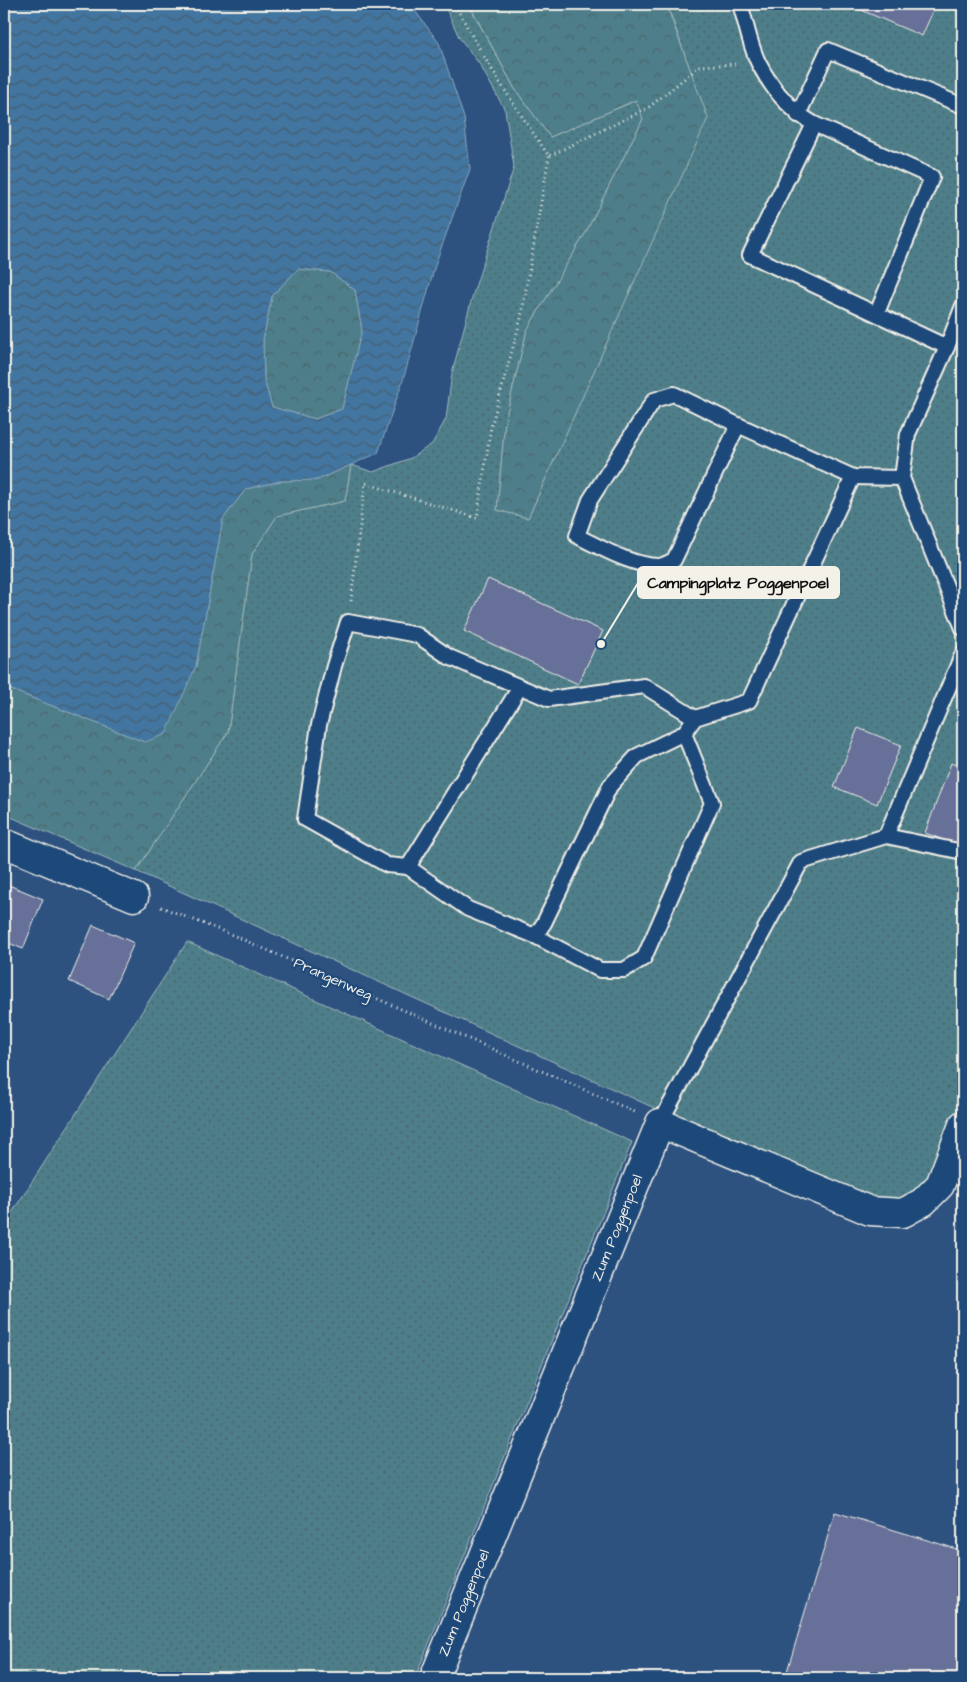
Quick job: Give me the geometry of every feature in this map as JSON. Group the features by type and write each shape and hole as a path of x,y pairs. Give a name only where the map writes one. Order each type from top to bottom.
{"street":[{"path":"4,843 134,897"},
{"path":"660,1123 870,1211 903,1213 923,1202 940,1185 963,1125"},
{"name":"Zum Poggenpoel","path":"434,1678 660,1123"}],"lane":[{"path":"740,4 758,63 777,92 798,115 932,177 876,313"},
{"path":"798,115 828,50 963,106"},
{"path":"814,124 750,255 947,347"},
{"path":"963,306 908,434 902,478 963,628"},
{"path":"738,425 674,560 661,566 640,564 577,536 590,500 654,400 674,394 853,477 902,478"},
{"path":"535,936 544,923 610,786 638,756 684,733 695,718 749,701 853,477"},
{"path":"684,733 712,803 644,958 624,970 600,970 535,936 468,909 408,868 387,865 305,819 319,725 334,666 348,622 417,635 450,657 548,699 644,686 695,718"},
{"path":"886,836 963,653"},
{"path":"408,868 520,688"},
{"path":"660,1123 801,862 886,836 963,852"}],"path":[{"path":"348,622 366,483 478,518 492,427 521,318 549,156 499,82 475,43 455,4"},
{"path":"549,156 648,108 700,66 758,63"},
{"name":"Prangenweg","path":"134,897 235,936 660,1123"}],"green space":[{"path":"444,4 470,4 515,89 550,137 637,100 643,119 585,234 527,330 505,421 497,510 528,518 707,118 667,4 963,4 963,1096 933,1186 915,1201 870,1203 650,1106 136,871 228,732 252,554 277,516 345,501 351,465 373,472 411,458 432,444 446,419 452,373 473,294 514,167 505,110 480,65 459,37"},
{"path":"470,4 666,4 708,118 528,518 497,510 505,421 527,330 585,234 643,119 636,100 550,137 515,89"},
{"path":"298,269 330,272 355,290 362,330 342,409 315,419 272,407 264,380 263,340 272,296"},
{"path":"351,465 345,501 277,516 252,554 228,732 136,871 4,814 4,687 145,742 196,666 223,519 246,489 280,481 317,480"},
{"path":"187,942 632,1142 415,1678 4,1678 4,1225"}],"water":[{"path":"4,4 410,4 439,43 464,118 470,169 436,262 404,377 378,453 317,480 280,481 246,489 223,519 196,666 166,734 145,742 4,687","holes":["298,269 330,272 355,290 362,330 342,409 315,419 272,407 264,380 263,340 272,296"]}],"building":[{"path":"847,4 936,4 922,36"},
{"path":"488,579 603,631 578,684 464,631"},
{"path":"858,728 901,745 877,804 834,787"},
{"path":"951,763 963,768 963,847 925,833"},
{"path":"4,883 43,899 23,949 4,941"},
{"path":"93,925 134,943 109,999 69,981"},
{"path":"835,1512 963,1551 963,1678 785,1678"}],"place":[{"name":"Campingplatz Poggenpoel","path":"601,644"}]}
